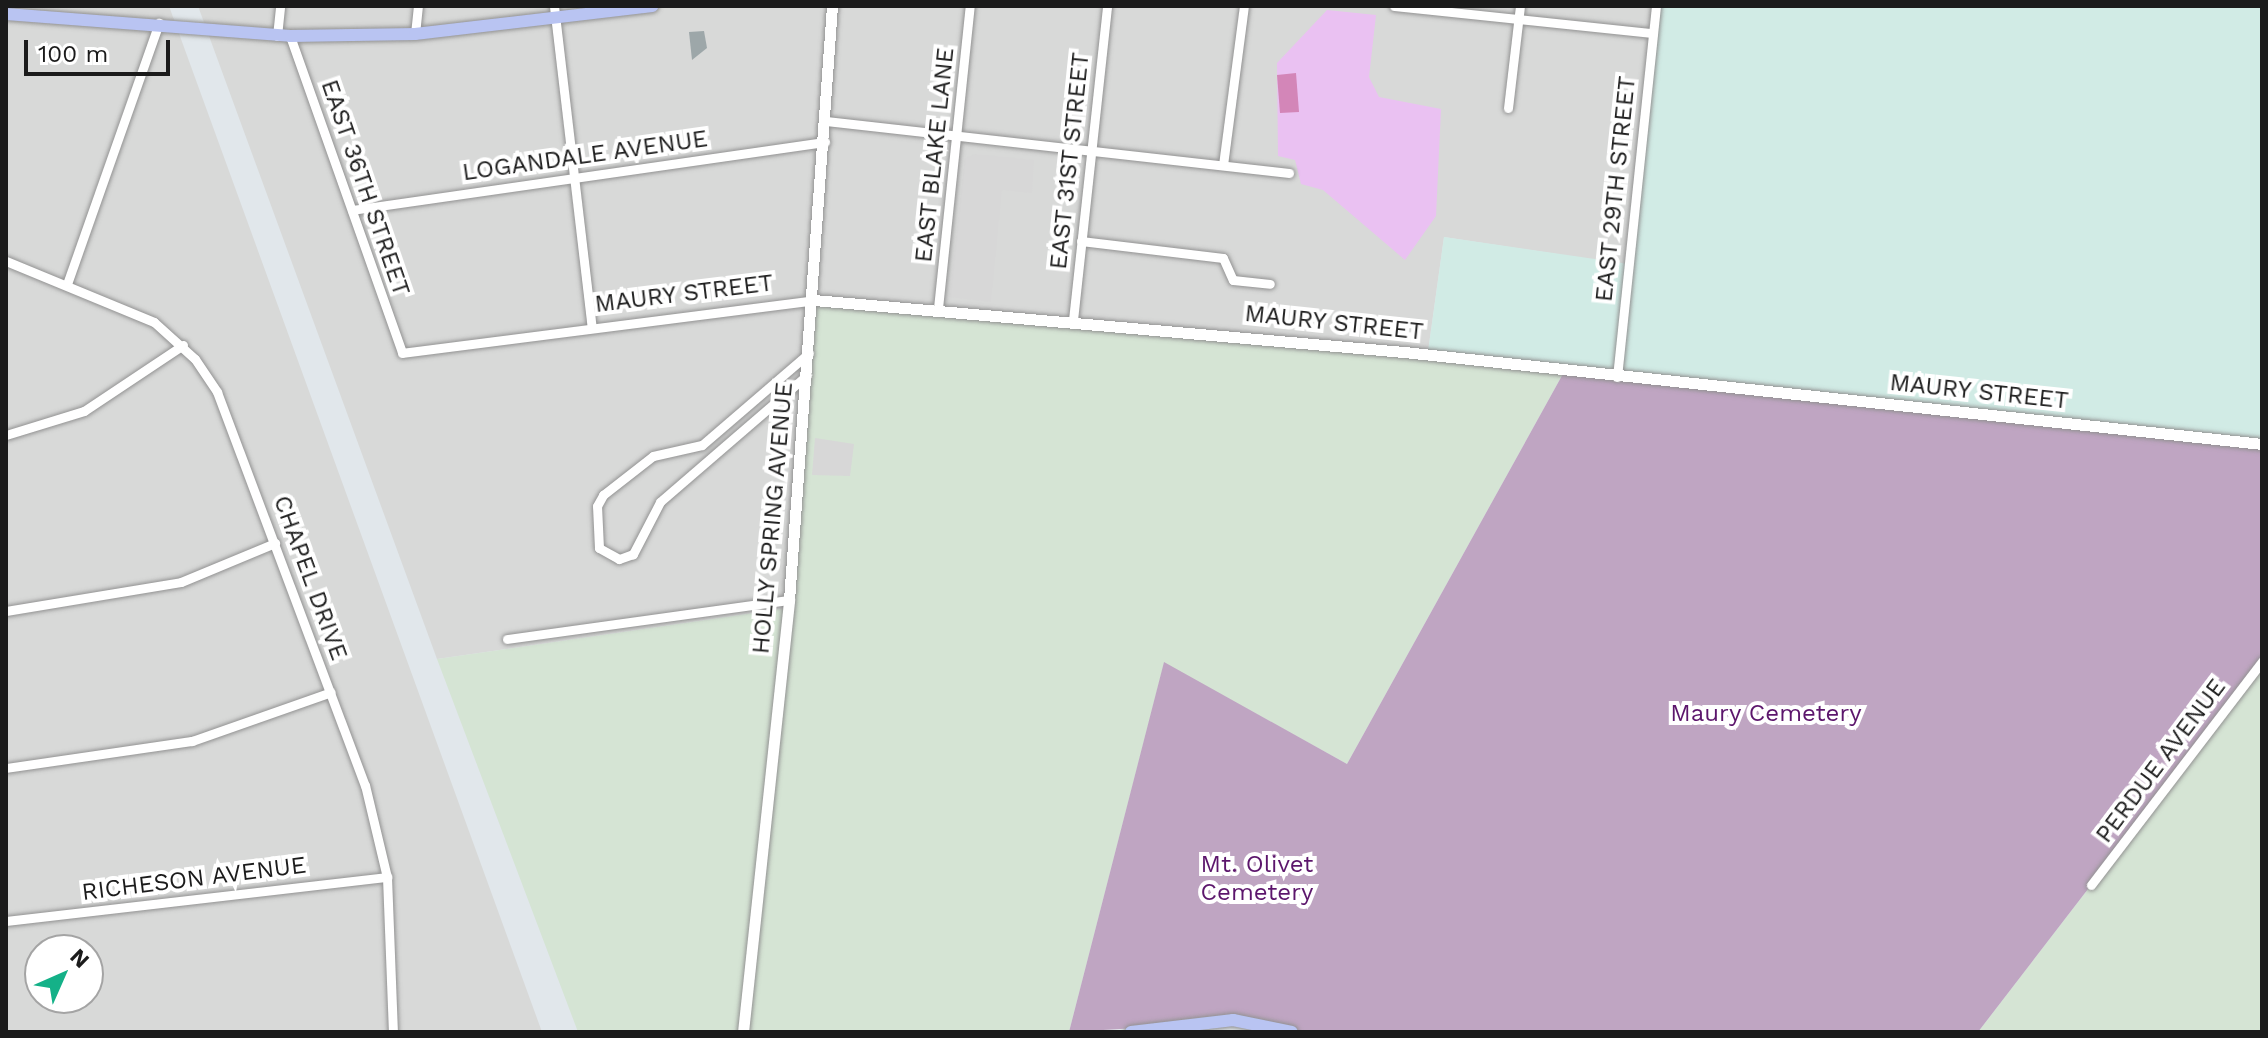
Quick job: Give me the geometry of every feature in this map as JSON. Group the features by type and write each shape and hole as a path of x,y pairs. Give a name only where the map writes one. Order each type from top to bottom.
{"main road":[{"path":"6,14 159,23 284,36 415,34 552,22 652,6"},
{"path":"1131,1032 1233,1020 1292,1032"}],"street":[{"path":"6,14 7,6"},
{"name":"EAST 36TH STREET","path":"280,6 284,36 352,210 402,353"},
{"path":"415,34 418,6"},
{"path":"554,6 552,22 592,328"},
{"name":"HOLLY SPRING AVENUE","path":"743,1032 789,600 814,300 832,6"},
{"name":"EAST BLAKE LANE","path":"938,308 970,6"},
{"name":"EAST 31ST STREET","path":"1073,320 1107,6"},
{"path":"1223,165 1244,6"},
{"path":"1394,6 1653,33"},
{"path":"1508,108 1520,6"},
{"name":"EAST 29TH STREET","path":"1617,377 1656,6"},
{"path":"67,284 159,23"},
{"path":"826,121 1289,173"},
{"name":"LOGANDALE AVENUE","path":"352,210 825,142"},
{"path":"1081,241 1223,258 1233,280 1270,284"},
{"name":"CHAPEL DRIVE","path":"6,261 135,311 183,345 228,415 365,785 387,877 389,1032"},
{"path":"6,270 18,266"},
{"name":"MAURY STREET","path":"402,353 814,300 1073,320 2262,444"},
{"path":"6,435 84,411 183,345"},
{"path":"807,375 660,502 633,554 612,557 599,548 597,506 603,495 653,456 702,445 809,353"},
{"path":"6,611 181,582 275,543"},
{"path":"507,639 789,600"},
{"name":"PERDUE AVENUE","path":"2091,885 2262,661"},
{"path":"6,768 192,741 331,692"},
{"name":"RICHESON AVENUE","path":"6,921 387,877"}],"shaded area":[{"path":"6,6 169,6 542,1032 6,1032"},
{"path":"198,6 1656,6 1629,265 1444,237 1427,359 789,608 437,659"},
{"path":"1656,6 2262,6 2262,446 1427,359 1444,237 1629,264"},
{"path":"1327,10 1376,15 1369,77 1379,97 1441,109 1436,216 1405,260 1323,190 1301,184 1295,160 1278,156 1277,63"},
{"path":"1296,73 1299,112 1280,113 1277,75"},
{"path":"975,154 1034,160 1032,193 1002,190 991,302 949,297 965,158"},
{"path":"812,300 1564,372 1347,764 1164,663 1069,1032 578,1032 437,659 788,608"},
{"path":"815,438 854,444 850,476 812,475"},
{"path":"2262,663 2262,1032 1978,1032"}],"green space":[{"name":"Maury Cemetery","path":"1564,372 2262,446 2262,663 1978,1032 1278,1032 1239,1022 1069,1032 1164,662 1347,764"}],"building":[{"path":"704,31 707,48 692,60 689,32"}],"park label":[{"name":"Mt. Olivet Cemetery","path":"1257,879"}]}
